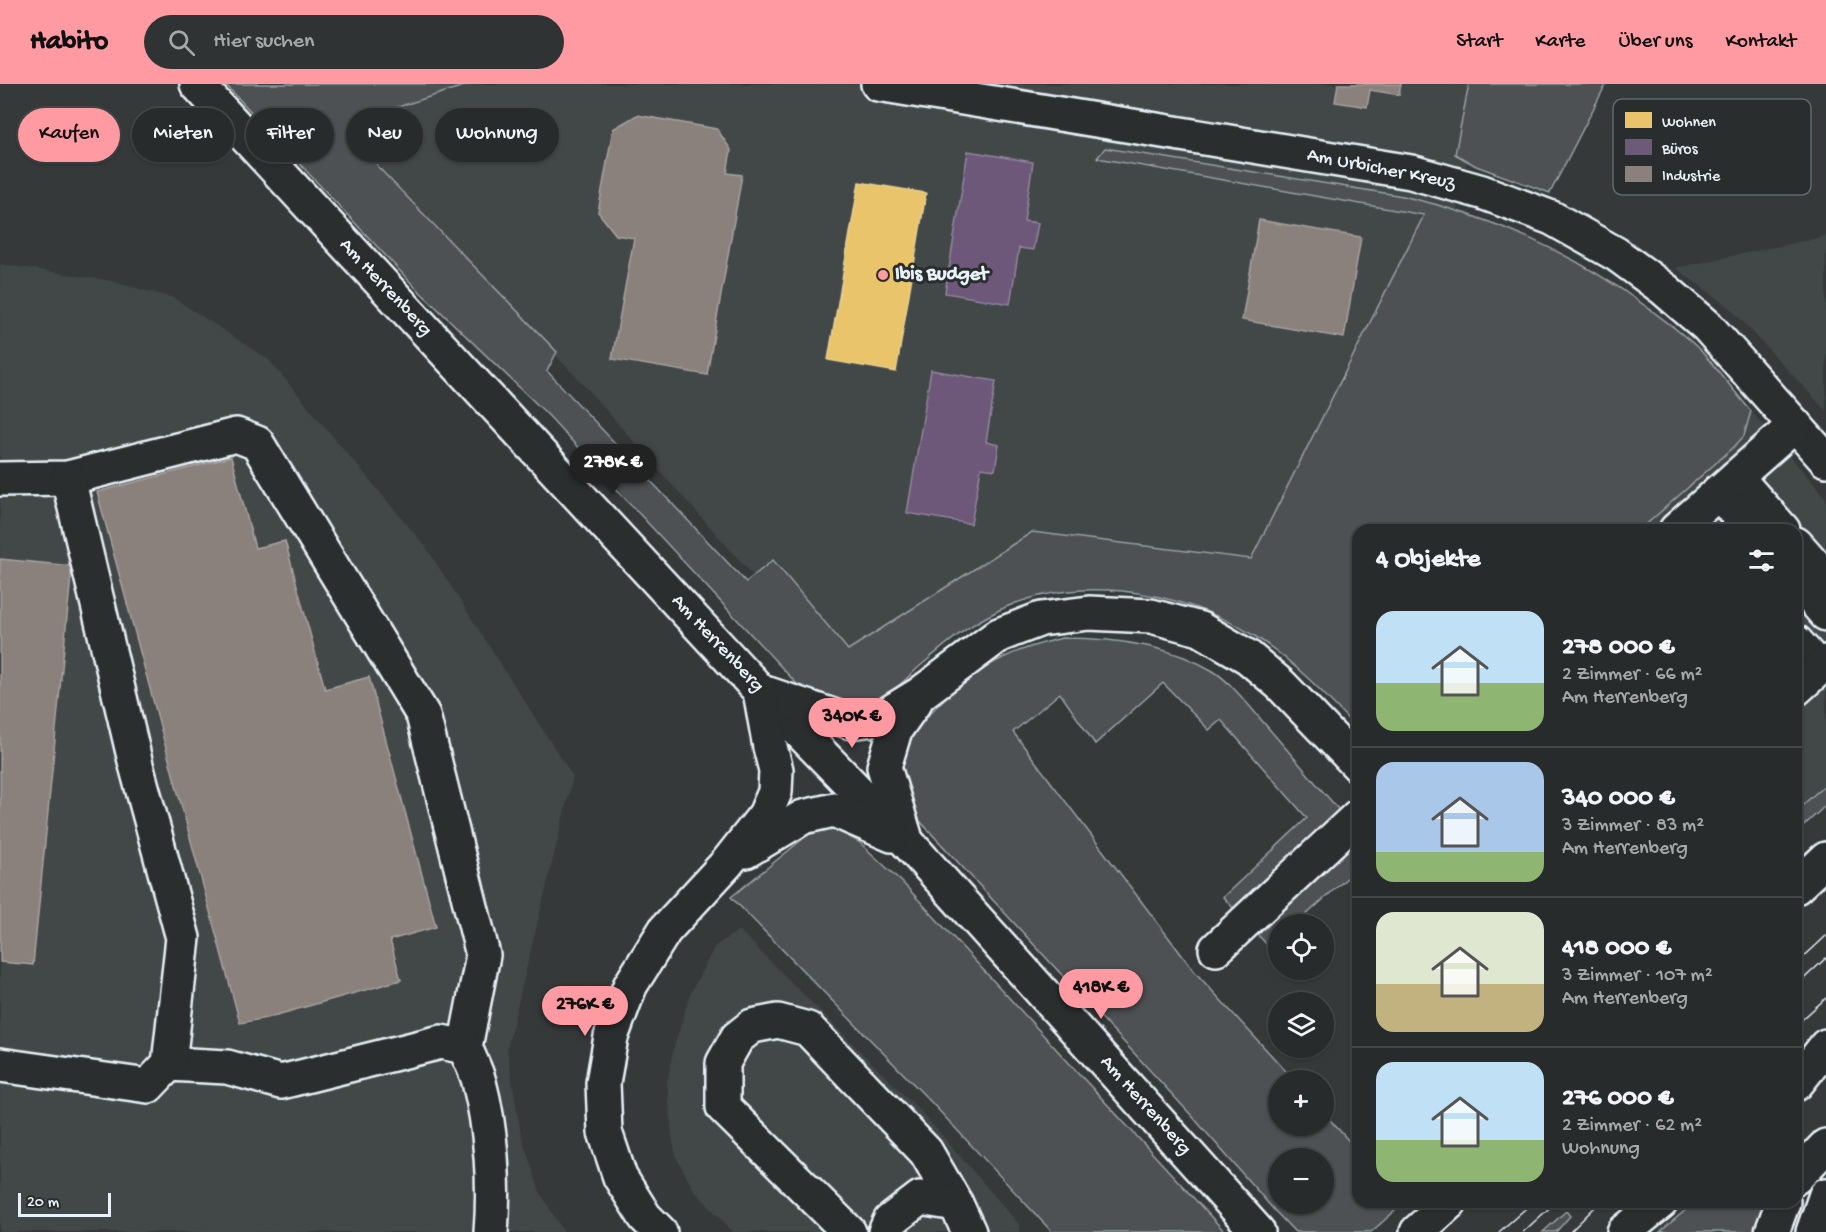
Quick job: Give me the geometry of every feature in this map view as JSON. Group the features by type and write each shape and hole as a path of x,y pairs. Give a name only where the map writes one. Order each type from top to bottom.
{"main road":[{"name":"Am Herrenberg","path":"197,84 760,691 907,842 1258,1232"},
{"name":"Am Urbicher Kreuz","path":"878,84 1411,172 1482,192 1552,218 1616,254 1664,289 1707,326 1826,460"},
{"path":"1697,513 1795,425"},
{"path":"0,478 68,478 236,435 257,443 423,716 483,955 465,1047 479,1082 487,1129 491,1173 491,1232"},
{"path":"0,1065 148,1086 168,1064 183,938 136,765 68,478"},
{"path":"1697,513 1722,524"},
{"path":"1697,513 1732,524"},
{"path":"1697,513 1753,524"},
{"path":"1802,551 1826,578"},
{"path":"1802,587 1826,614"},
{"path":"1802,604 1826,632"},
{"path":"660,1232 645,1217 620,1177 605,1132 603,1083 611,1037 630,986 664,930 727,863 765,815 775,792 776,770 760,691 851,722 881,718 920,694 999,635 1041,619 1089,613 1151,616 1200,629 1248,657 1281,685 1352,759"},
{"path":"1802,656 1809,672"},
{"path":"907,842 884,767 895,730 920,694"},
{"path":"727,863 803,817 834,810 907,842"},
{"path":"1216,949 1352,822"},
{"path":"849,1232 723,1107 723,1063 737,1038 752,1026 778,1021 808,1029 926,1152 962,1218"},
{"path":"168,1064 227,1067 281,1082 441,1042 465,1047"},
{"path":"1802,1076 1826,1046"},
{"path":"1802,1171 1826,1146"},
{"path":"1813,1232 1826,1195"},
{"path":"885,1232 890,1221 920,1198 962,1218"},
{"path":"1417,1232 1443,1208"},
{"path":"1624,1232 1654,1208"},
{"path":"1772,1232 1781,1208"}],"shaded area":[{"path":"225,84 470,84 395,108 346,108 346,162 377,162 378,167 557,352 547,371 746,582 773,560 848,650 1032,532 1251,559 1424,215 1097,158 1105,148 1403,196 1436,204 1499,225 1588,268 1651,310 1701,351 1751,411 1744,436 1734,447 1647,524 1352,524 1352,724 1295,666 1253,635 1191,606 1157,596 1122,591 1087,590 1052,593 1019,602 988,616 952,640 892,691 861,711 808,696 546,413 415,287 298,162 334,162 334,108 247,108"},
{"path":"297,84 1482,84 1452,236 1264,592 1039,560 839,672 580,381 371,162 423,162 423,108 346,108 346,135 334,123 334,108 320,108"},
{"path":"1469,84 1606,84 1550,193 1476,166 1455,154"},
{"path":"1826,236 1826,411 1727,305 1675,268"},
{"path":"0,264 106,280 174,298 269,360 426,547 573,777 507,1049 521,1134 540,1192 564,1232 0,1232"},
{"path":"1751,411 1826,498 1826,784 1802,806 1802,524 1648,524 1734,447 1744,435"},
{"path":"1062,638 1081,638 1139,644 1177,654 1196,662 1213,671 1240,695 1352,825 1352,874 1307,914 1268,914 1268,946 1223,897 1307,818 1221,720 1209,730 1163,683 1095,744 1060,693 1013,732 1194,971 1268,1052 1268,1058 1274,1058 1285,1070 1268,1070 1268,1136 1334,1136 1334,1124 1352,1144 1352,1208 1398,1208 1371,1232 1295,1232 1278,1214 1334,1214 1334,1148 1268,1148 1268,1203 1192,1116 908,808 899,782 902,763 909,743 921,725 952,692 970,678 988,666 1019,651"},
{"path":"1826,784 1826,805 1802,827 1802,806"},
{"path":"832,828 859,842 903,883 1225,1232 1052,1232 931,1102 731,897 814,830"},
{"path":"739,930 926,1117 1019,1224 1019,1232 733,1232 694,1190 676,1157 667,1082 673,1050 690,994 715,946"},
{"path":"1688,1208 1773,1208 1765,1232 1660,1232"},
{"path":"1566,1211 1570,1216 1556,1232 1543,1232"}],"building: Wohnen":[{"path":"859,182 926,193 896,372 828,360"}],"building: Büros":[{"path":"968,151 1033,162 1024,221 1038,223 1033,250 1019,248 1010,304 945,293"},
{"path":"931,370 996,381 986,442 999,445 995,470 981,468 971,524 907,513"}],"building: Industrie":[{"path":"1338,84 1401,84 1399,95 1370,90 1367,107 1335,102"},
{"path":"637,115 717,129 731,150 727,173 742,175 707,375 612,359 634,238 616,235 598,212 613,129"},
{"path":"1259,220 1361,237 1344,338 1242,320"},
{"path":"231,457 255,548 285,541 325,689 369,677 436,927 390,940 401,980 266,1018 240,1023 97,492"},
{"path":"0,559 72,566 33,965 0,962"}],"tram line":[{"path":"1802,958 1826,936"},
{"path":"1802,980 1826,958"},
{"path":"1802,1020 1826,998"},
{"path":"1499,1232 1526,1208"},
{"path":"1523,1232 1549,1208"},
{"path":"1570,1232 1594,1208"}],"place":[{"name":"Ibis Budget","path":"883,275"}]}
